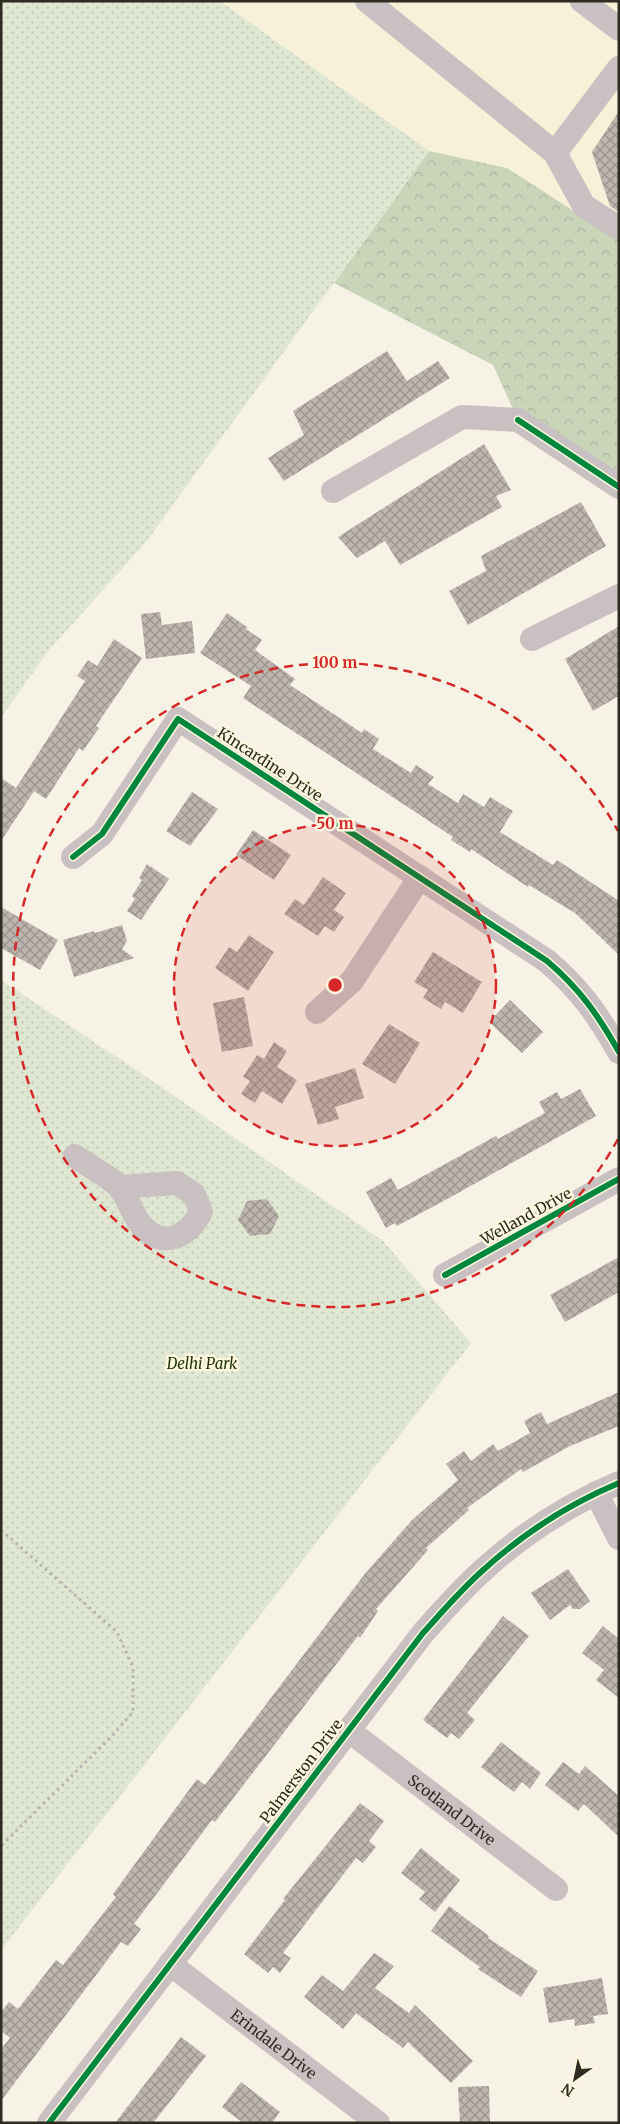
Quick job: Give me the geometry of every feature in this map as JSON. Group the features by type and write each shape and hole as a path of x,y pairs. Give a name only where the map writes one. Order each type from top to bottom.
{"street":[{"path":"367,1 555,153 584,206 619,228"},
{"path":"582,1 619,29"},
{"path":"555,153 619,68"},
{"path":"333,491 462,417 518,420 619,487"},
{"path":"532,639 619,596"},
{"name":"Kincardine Drive","path":"73,857 102,834 178,719 547,961 569,979 588,1001 619,1052"},
{"path":"317,1012 352,981 420,877"},
{"path":"75,1156 119,1187"},
{"name":"Welland Drive","path":"445,1275 619,1179"},
{"name":"Palmerston Drive","path":"49,2123 422,1632 481,1572 552,1517 619,1483"},
{"path":"596,1493 619,1538"},
{"name":"Scotland Drive","path":"348,1730 556,1889"},
{"name":"Erindale Drive","path":"170,1964 378,2123"}],"path":[{"path":"1,1530 117,1632 133,1667 133,1712 110,1738 1,1846"}],"shaded area":[{"path":"220,1 619,1 619,240 507,168 429,151"}],"green space":[{"path":"1,1 220,1 429,151 146,542 49,650 1,717"},
{"path":"429,151 507,168 619,240 619,487 518,420 493,365 334,283"},
{"name":"Delhi Park","path":"1,980 160,1086 383,1241 471,1343 1,1950"}],"building":[{"path":"619,111 619,212 610,206 592,152"},
{"path":"387,351 407,381 438,361 450,378 284,481 268,458 304,435 293,411"},
{"path":"484,444 511,490 496,496 502,507 400,565 385,541 357,558 338,537"},
{"path":"581,502 606,546 468,625 449,591 486,571 481,556"},
{"path":"160,612 162,625 192,621 195,653 146,659 141,614"},
{"path":"227,613 262,640 255,650 295,679 290,685 362,733 364,729 379,739 373,749 411,773 416,765 434,777 428,784 458,803 463,794 484,807 490,797 513,811 500,832 553,865 557,860 619,901 619,955 575,913 529,885 528,887 471,849 470,852 451,840 453,837 243,698 251,686 200,653"},
{"path":"619,626 619,696 593,711 565,659"},
{"path":"114,639 142,658 96,726 99,728 83,751 79,748 46,799 34,791 1,841 1,778 16,788 85,681 77,676 88,660 97,666"},
{"path":"192,792 218,809 190,846 166,831"},
{"path":"253,830 291,855 274,880 236,855"},
{"path":"147,864 169,879 141,920 127,911 135,899 132,896 142,880 139,878"},
{"path":"323,877 346,893 334,910 344,917 334,932 325,926 318,936 284,914 295,899 304,905"},
{"path":"1,907 58,940 40,970 1,948"},
{"path":"122,925 127,941 122,949 134,958 74,977 63,940"},
{"path":"249,935 274,952 248,991 215,968 229,947 237,952"},
{"path":"433,952 482,982 463,1013 445,1002 441,1009 423,998 428,990 414,982"},
{"path":"244,997 253,1046 222,1052 213,1003"},
{"path":"510,1000 543,1032 522,1053 489,1022"},
{"path":"389,1024 420,1043 395,1084 362,1064"},
{"path":"274,1042 287,1051 277,1067 297,1080 282,1104 262,1091 255,1103 241,1094 250,1081 243,1077 257,1055 264,1059"},
{"path":"355,1068 364,1098 335,1107 339,1119 318,1125 305,1084"},
{"path":"580,1089 596,1116 397,1226 395,1223 386,1228 366,1192 391,1178 398,1190 496,1136 498,1139 545,1113 539,1102 557,1092 561,1099"},
{"path":"267,1199 279,1216 270,1234 250,1236 238,1220 247,1201"},
{"path":"619,1257 619,1292 565,1322 550,1295"},
{"path":"619,1392 619,1426 570,1446 523,1472 521,1469 467,1508 469,1510 426,1548 428,1550 376,1609 378,1611 360,1638 358,1636 215,1822 212,1820 134,1924 141,1929 128,1946 121,1942 1,2101 1,2049 10,2038 1,2031 1,2012 9,2002 18,2009 56,1960 63,1965 116,1897 113,1894 197,1779 205,1785 364,1575 412,1520 458,1480 446,1464 464,1451 471,1461 493,1444 498,1451 530,1433 524,1421 541,1412 547,1424"},
{"path":"568,1569 590,1601 580,1609 573,1609 570,1605 550,1620 531,1593"},
{"path":"503,1616 529,1636 467,1713 475,1720 459,1739 451,1733 447,1738 423,1720"},
{"path":"603,1626 619,1639 619,1698 596,1680 604,1670 582,1653"},
{"path":"501,1742 541,1773 530,1789 522,1782 514,1792 481,1767"},
{"path":"563,1762 579,1774 585,1766 619,1796 619,1837 584,1804 578,1811 545,1785"},
{"path":"360,1803 384,1821 369,1841 376,1847 363,1863 356,1858 283,1953 291,1958 280,1973 273,1967 268,1973 244,1954 285,1900 283,1899"},
{"path":"421,1848 460,1880 435,1912 419,1899 425,1892 401,1873"},
{"path":"449,1906 489,1936 488,1938 538,1971 521,1997 478,1969 480,1967 431,1931"},
{"path":"374,1953 394,1966 375,1988 409,2013 415,2005 473,2061 451,2083 408,2042 403,2048 356,2013 343,2029 304,1997 322,1975 343,1991"},
{"path":"602,1978 608,2014 593,2016 595,2023 575,2026 574,2019 549,2023 543,1988"},
{"path":"181,2037 206,2056 153,2123 115,2123"},
{"path":"241,2082 280,2112 272,2123 243,2123 222,2107"},
{"path":"489,2086 490,2123 460,2123 458,2087"}],"cycle path":[{"path":"518,420 619,487"},
{"path":"73,857 102,834 178,719 547,961 579,992 604,1026 619,1052"},
{"path":"445,1275 619,1179"},
{"path":"49,2123 423,1633 473,1579 512,1545 564,1511 619,1483"}]}
